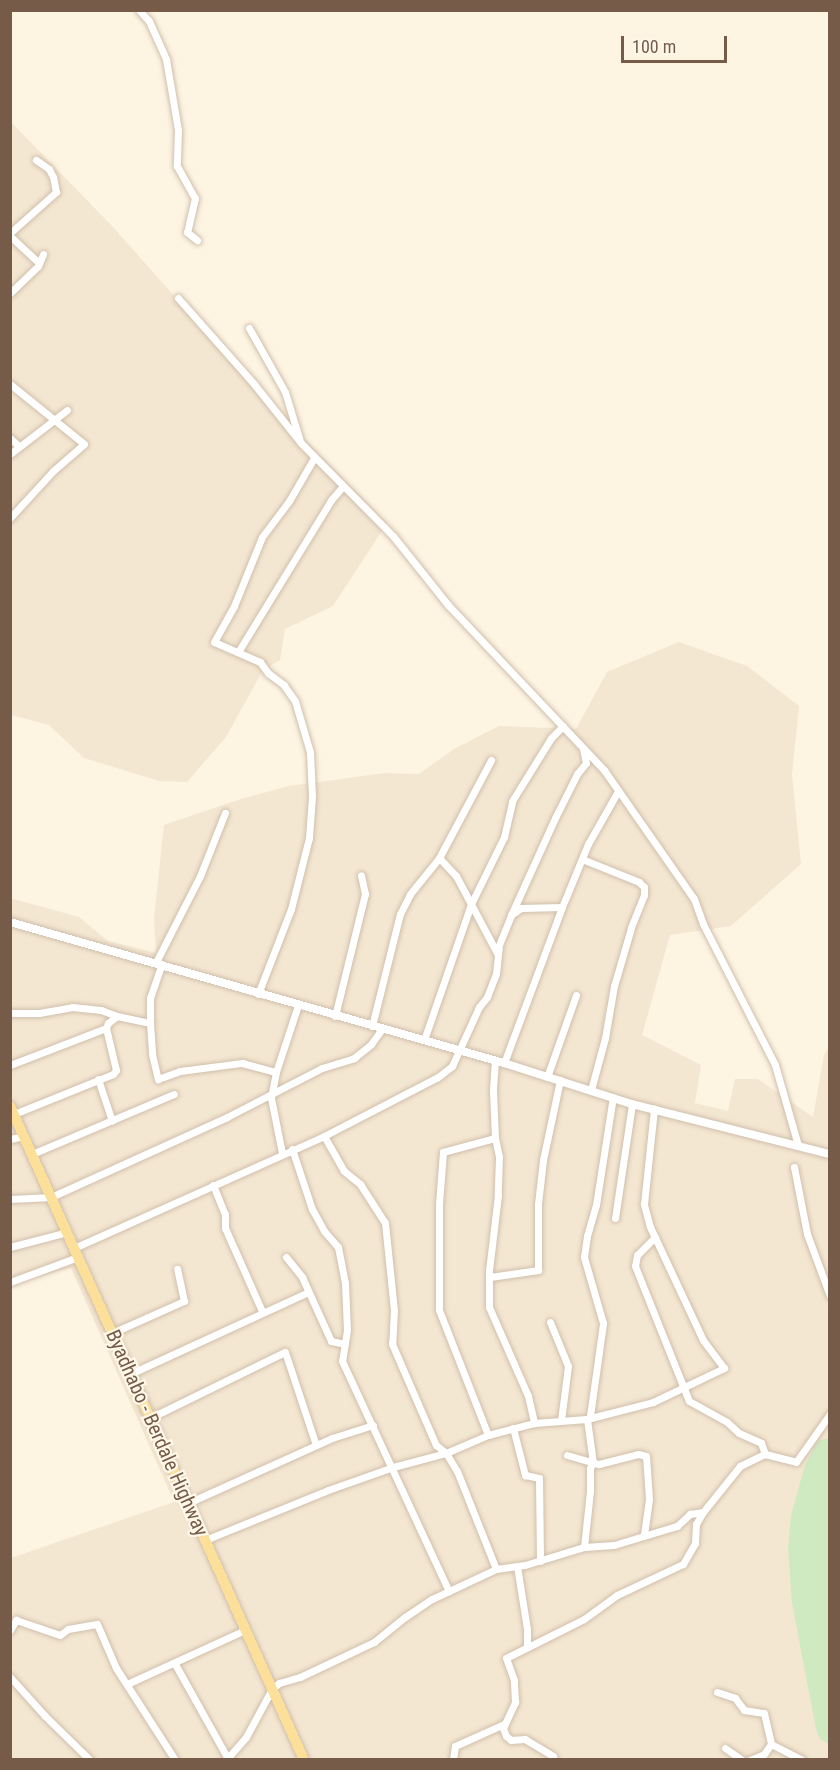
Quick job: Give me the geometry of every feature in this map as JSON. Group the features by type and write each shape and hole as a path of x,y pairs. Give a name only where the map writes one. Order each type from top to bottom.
{"main road":[{"name":"Byadhabo - Berdale Highway","path":"12,1110 304,1760"}],"street":[{"path":"138,10 149,21 166,59 178,130 177,166 195,198 187,232 197,240"},
{"path":"36,160 49,169 54,177 56,192 10,234 39,263"},
{"path":"10,293 39,263 43,254"},
{"path":"178,298 254,384 301,443 393,536 448,605 583,747 618,791 694,899 703,924 775,1065 798,1145"},
{"path":"249,328 285,392 301,443"},
{"path":"10,384 84,444 47,478 10,518"},
{"path":"10,454 67,410"},
{"path":"10,438 19,446"},
{"path":"258,994 291,909 309,838 312,796 310,752 295,701 260,662 214,642 234,606 262,537 289,501 315,458"},
{"path":"238,652 331,500 343,486"},
{"path":"424,1040 471,904 504,837 512,801 550,738 563,726"},
{"path":"10,1282 76,1253 213,1185 324,1136 438,1077 452,1066 461,1051 478,1007 487,998 496,974 498,954 511,915 552,824 577,774 586,763 583,747"},
{"path":"372,1026 400,914 410,894 439,858 491,760"},
{"path":"534,1423 528,1396 489,1307 499,1157 495,1138 493,1091 499,1062 582,859 603,814 618,791"},
{"path":"225,813 200,876 159,963 150,998 152,1053 158,1079 180,1071 242,1063 276,1072"},
{"path":"439,858 456,876 498,954"},
{"path":"582,859 639,882 644,887 644,895 614,986 605,1038 591,1090"},
{"path":"335,1016 365,894 361,875"},
{"path":"511,915 521,908 562,907"},
{"path":"10,922 424,1040 632,1104 830,1154"},
{"path":"547,1077 576,995"},
{"path":"282,1153 271,1093 298,1005"},
{"path":"10,1013 39,1013 72,1007 100,1010 150,1023"},
{"path":"10,1065 106,1028 117,1016"},
{"path":"12,1110 113,1074 116,1070 106,1028"},
{"path":"10,1199 51,1197 226,1117 322,1068 354,1058 371,1044 382,1029"},
{"path":"98,1080 112,1122"},
{"path":"490,1277 538,1270 538,1204 543,1160 560,1080"},
{"path":"32,1155 174,1094"},
{"path":"584,1547 590,1468 593,1463 589,1418 603,1323 584,1257 586,1236 596,1205 613,1097"},
{"path":"615,1218 632,1104"},
{"path":"205,1540 393,1467 446,1453 488,1435 534,1423 589,1418 653,1402 724,1368 703,1340 655,1238 644,1204 654,1109"},
{"path":"10,1139 24,1136"},
{"path":"324,1136 344,1171 360,1184 385,1223 394,1310 392,1344 436,1445 446,1453 472,1505 496,1569"},
{"path":"488,1435 439,1310 439,1204 443,1152 495,1138"},
{"path":"292,1149 312,1209 324,1231 338,1247 345,1283 345,1344 342,1360 449,1591"},
{"path":"794,1167 807,1234 830,1296"},
{"path":"213,1185 225,1214 225,1228 262,1311"},
{"path":"10,1246 67,1232"},
{"path":"655,1238 638,1255 634,1266 689,1401 727,1422 739,1433 761,1443 765,1454"},
{"path":"286,1257 302,1277 331,1341 345,1344"},
{"path":"112,1333 184,1301 177,1269"},
{"path":"130,1374 262,1311 308,1292"},
{"path":"550,1322 568,1366 561,1421"},
{"path":"150,1418 285,1352 316,1445"},
{"path":"554,1760 553,1756 525,1739 511,1740 503,1728 515,1702 514,1680 506,1658 584,1619 617,1595 683,1564 694,1543 696,1524 740,1466 765,1454 796,1462 830,1414"},
{"path":"188,1503 316,1445 373,1425"},
{"path":"513,1428 525,1475 538,1479 540,1561"},
{"path":"567,1455 593,1463 612,1462 638,1454 646,1456 649,1499 644,1536"},
{"path":"175,1664 226,1758 246,1737 272,1689 279,1683 300,1677 374,1642 405,1617 449,1591 496,1569 540,1561 584,1547 614,1545 677,1526 690,1514 703,1512"},
{"path":"517,1566 527,1629 527,1647"},
{"path":"10,1630 16,1620 60,1635 68,1629 97,1624 116,1668 175,1760"},
{"path":"127,1684 245,1630"},
{"path":"10,1677 45,1716 90,1760"},
{"path":"717,1692 735,1698 744,1710 764,1713 771,1744 764,1754 750,1760"},
{"path":"453,1760 455,1746 504,1724"},
{"path":"771,1744 802,1760"},
{"path":"725,1748 742,1760"}],"shaded area":[{"path":"10,121 113,227 257,390 387,523 333,606 285,629 280,660 263,670 226,737 187,782 159,781 84,758 49,725 11,715"},
{"path":"679,642 747,666 799,706 792,775 801,864 731,926 670,935 642,1035 701,1065 695,1103 728,1111 735,1079 758,1079 813,1117 824,1055 829,1047 829,1759 11,1759 11,1558 174,1502 71,1268 11,1284 10,898 79,917 108,941 156,953 154,918 164,825 241,799 289,786 385,773 419,774 454,749 499,726 576,729 607,672"}],"green space":[{"path":"830,1438 829,1744 820,1739 816,1729 792,1603 788,1548 791,1516 804,1468 817,1441"}]}
